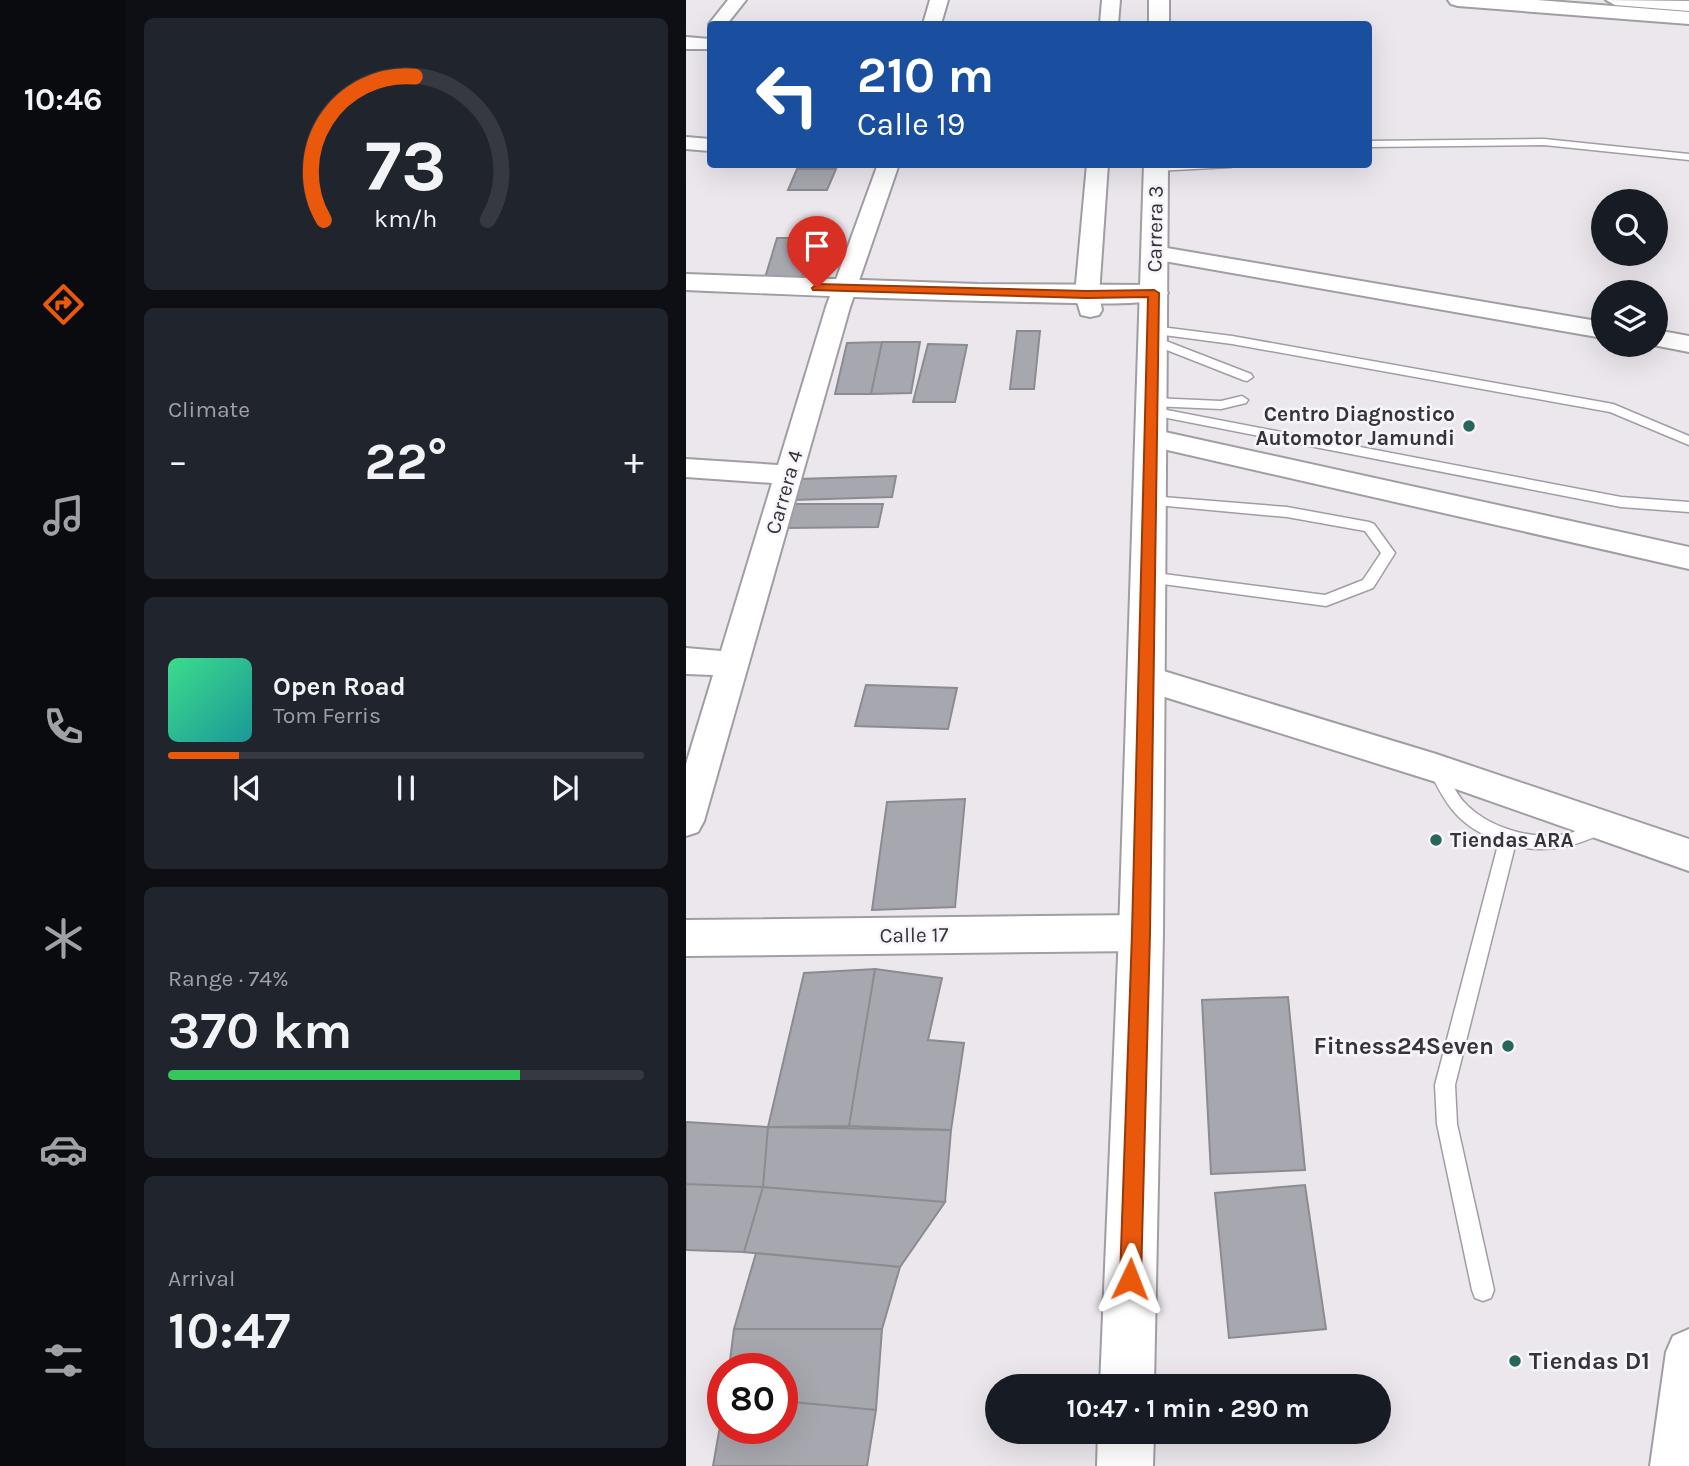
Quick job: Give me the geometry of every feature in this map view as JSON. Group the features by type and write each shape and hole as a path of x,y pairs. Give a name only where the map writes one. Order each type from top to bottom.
{"main road":[{"path":"1158,21 1159,0"},
{"path":"1458,0 1689,18"},
{"name":"Carrera 3","path":"1127,1374 1141,933 1156,168"},
{"path":"686,282 841,298"},
{"path":"686,300 841,298 1088,302 1153,319"},
{"path":"1125,1466 1126,1444"}],"street":[{"path":"720,21 737,0"},
{"path":"933,21 939,0"},
{"path":"1109,21 1111,0"},
{"path":"1615,0 1689,6"},
{"path":"686,144 707,145"},
{"name":"Carrera 4","path":"686,821 841,298 888,168"},
{"path":"1088,302 1098,168"},
{"path":"1155,253 1591,328"},
{"path":"1668,340 1689,344"},
{"path":"1152,417 1689,558"},
{"path":"686,468 789,475"},
{"path":"686,661 734,664"},
{"path":"1147,679 1436,768 1689,855"},
{"name":"Calle 17","path":"686,938 1141,933"},
{"path":"1675,1466 1689,1352"}],"lane":[{"path":"1372,144 1544,142 1689,157"},
{"path":"1153,319 1247,377"},
{"path":"1153,319 1232,340 1613,408 1689,440"},
{"path":"1152,417 1242,400"},
{"path":"1152,417 1621,502 1689,507"},
{"path":"1149,578 1326,601 1368,584 1388,553 1369,527 1287,512 1150,501"},
{"path":"1436,768 1460,810 1482,825 1509,836 1540,843 1567,841 1605,825"},
{"path":"1483,1290 1447,1124 1445,1085 1509,836"}],"building":[{"path":"797,169 836,169 827,190 788,190"},
{"path":"777,238 813,238 802,278 765,278"},
{"path":"1017,331 1040,331 1034,389 1010,389"},
{"path":"882,342 920,342 911,393 871,394"},
{"path":"882,342 871,394 835,394 847,343"},
{"path":"928,344 967,345 955,402 913,402"},
{"path":"896,476 892,497 794,500 798,479"},
{"path":"792,504 883,504 878,527 785,528"},
{"path":"866,685 957,688 948,729 855,726"},
{"path":"965,799 955,907 872,910 887,802"},
{"path":"875,969 849,1126 768,1127 804,973"},
{"path":"875,969 942,978 928,1040 964,1043 951,1130 849,1126"},
{"path":"1288,997 1305,1170 1211,1174 1202,1000"},
{"path":"686,1122 768,1127 763,1187 686,1184"},
{"path":"768,1127 951,1130 945,1202 763,1187"},
{"path":"686,1184 763,1187 744,1252 686,1250"},
{"path":"1305,1185 1326,1329 1229,1338 1215,1193"},
{"path":"763,1187 945,1202 900,1267 744,1252"},
{"path":"756,1253 900,1267 882,1329 734,1329"},
{"path":"734,1329 882,1329 876,1410 798,1403 798,1353 731,1353"},
{"path":"798,1403 876,1410 867,1466 713,1466 717,1444 798,1444"}],"place":[{"name":"Centro Diagnostico Automotor Jamundi","path":"1469,426"},
{"name":"Tiendas ARA","path":"1436,840"},
{"name":"Fitness24Seven","path":"1508,1046"},
{"name":"Tiendas D1","path":"1515,1361"}],"route":[{"path":"817,288 1087,295 1154,293 1141,933 1130,1279"}]}
